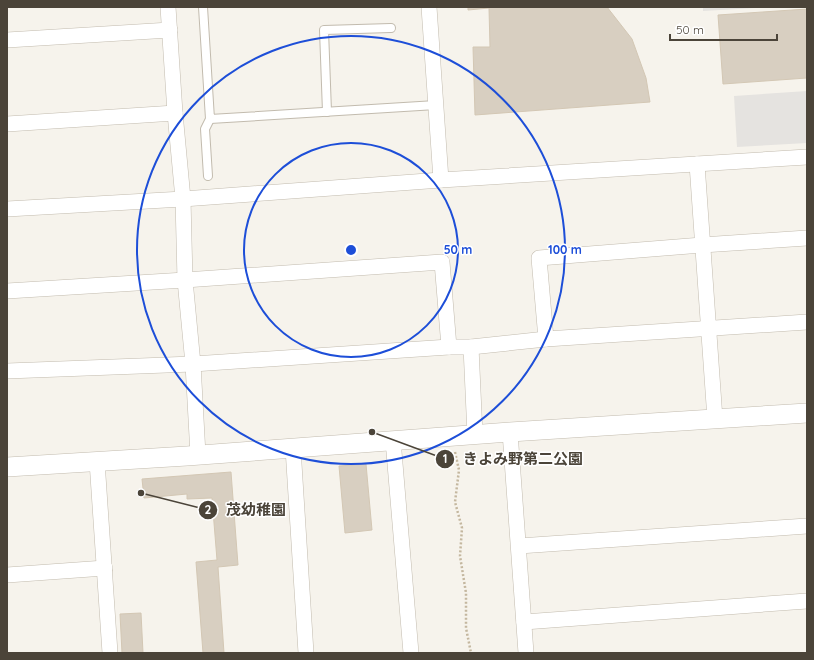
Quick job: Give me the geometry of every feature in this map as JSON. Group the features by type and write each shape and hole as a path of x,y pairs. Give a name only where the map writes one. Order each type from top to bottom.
{"street":[{"path":"168,7 175,113 183,199 185,280 193,364 198,455"},
{"path":"429,7 441,180"},
{"path":"7,40 170,30"},
{"path":"7,124 175,113"},
{"path":"7,209 183,199 441,180 807,156"},
{"path":"697,164 715,419"},
{"path":"546,339 539,258 807,238"},
{"path":"7,291 442,262 449,347"},
{"path":"7,371 193,364 449,347 471,347 546,339 807,322"},
{"path":"468,436 471,347"},
{"path":"7,467 807,413"},
{"path":"510,432 526,653"},
{"path":"393,440 411,653"},
{"path":"293,448 306,653"},
{"path":"97,461 110,653"},
{"path":"518,546 807,526"},
{"path":"7,575 105,568"},
{"path":"524,622 807,601"}],"lane":[{"path":"203,7 210,118 205,129 208,176"},
{"path":"327,112 324,30 391,28"},
{"path":"210,118 436,105"}],"path":[{"path":"468,436 463,445 454,446 459,470 455,502 462,528 460,556 466,593 466,628 471,653"}],"shaded area":[{"path":"703,7 773,7 703,11"},
{"path":"807,91 807,143 737,147 734,96"}],"building":[{"path":"468,7 607,7 632,39 646,78 650,102 475,115 473,47 490,47 489,8 468,10"},
{"path":"807,9 807,78 723,84 718,15"},
{"path":"366,464 372,530 345,533 339,466"},
{"path":"231,472 238,565 218,567 224,653 203,653 196,562 217,560 212,498 187,499 187,494 144,498 142,479"},
{"path":"141,613 143,653 122,653 120,614"}],"place":[{"name":"きよみ野第二公園","path":"372,432"},
{"name":"茂幼稚園","path":"141,493"}]}
